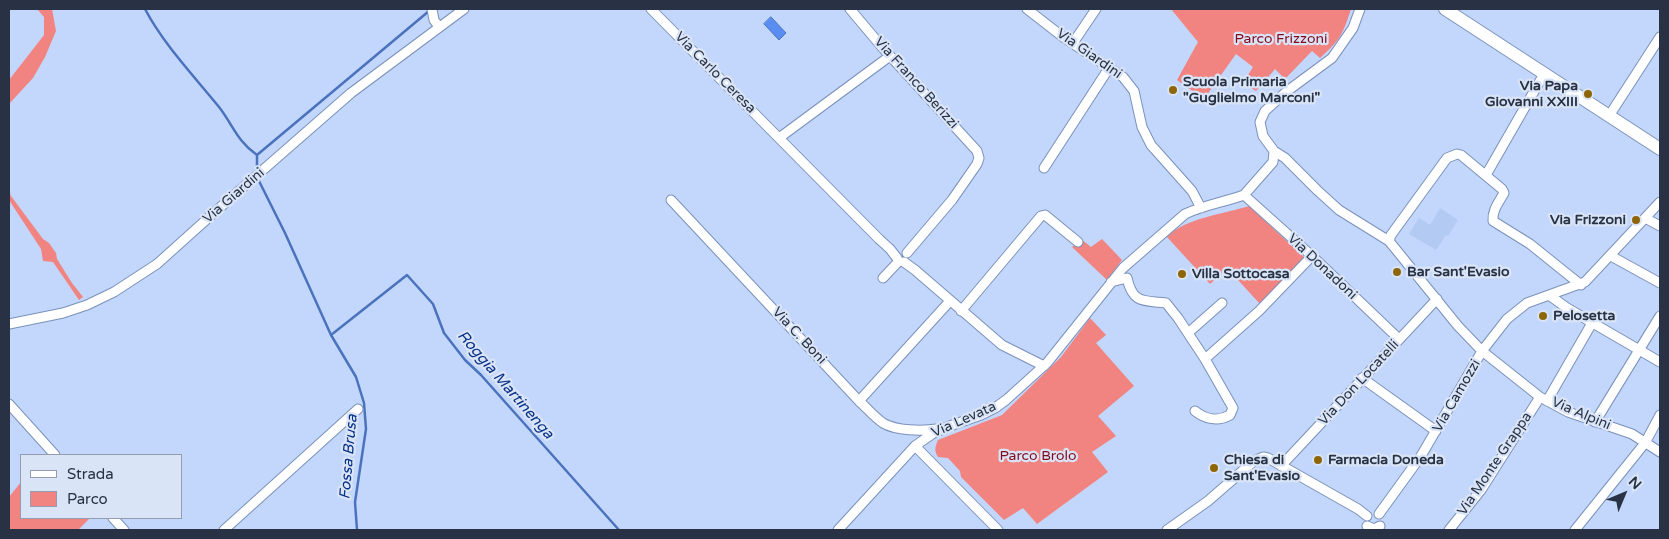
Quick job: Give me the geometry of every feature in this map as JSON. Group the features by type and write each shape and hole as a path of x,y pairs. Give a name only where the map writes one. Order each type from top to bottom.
{"street":[{"path":"432,9 437,24"},
{"name":"Via Giardini","path":"9,324 63,313 87,305 114,292 157,264 351,94 437,24 464,9"},
{"name":"Via Carlo Ceresa","path":"651,9 878,239 903,257 961,311 1002,345 1044,366"},
{"name":"Via Franco Berizzi","path":"850,9 890,56 977,151 979,158 977,164 952,200 903,257"},
{"name":"Via Giardini","path":"1026,9 1123,77 1134,91 1142,127 1151,145 1192,191 1201,208"},
{"path":"1073,43 1096,9"},
{"path":"1201,208 1224,203 1244,195 1273,162 1274,151 1263,136 1260,122 1262,116 1269,107 1332,58 1353,28 1360,9"},
{"path":"1453,11 1544,74 1660,149"},
{"path":"1609,116 1660,37"},
{"path":"779,138 890,56"},
{"path":"1044,168 1110,68"},
{"path":"1486,175 1544,74"},
{"name":"Via Alpini","path":"1274,151 1285,158 1338,210 1389,241 1458,326 1482,351 1544,399 1568,412 1632,434 1660,452"},
{"path":"1389,241 1391,235 1444,164 1446,158 1457,154 1461,155 1502,189 1504,193 1492,215 1493,221 1530,244 1581,284 1660,202"},
{"name":"Via Donadoni","path":"1244,195 1312,256 1399,339"},
{"name":"Via C. Boni","path":"671,200 859,401 882,422 890,426 925,431 947,427"},
{"name":"Via Levata","path":"838,530 915,446 932,434 995,408 1044,366 1127,264 1185,214 1201,208"},
{"path":"961,311 1041,216 1045,215 1078,242"},
{"path":"1645,218 1660,226"},
{"path":"1205,359 1259,311 1312,256"},
{"path":"1610,256 1660,283"},
{"path":"883,278 903,257"},
{"path":"1127,264 1129,287 1134,295 1148,302 1166,303 1205,359 1233,408 1230,415 1222,419 1213,419 1195,411"},
{"path":"1111,282 1127,278"},
{"name":"Via Camozzi","path":"1379,514 1421,456 1482,351 1496,331 1517,310 1527,304 1581,284"},
{"path":"1550,295 1567,308 1660,362"},
{"name":"Via Don Locatelli","path":"1281,466 1437,299"},
{"path":"859,401 950,301"},
{"path":"1188,333 1222,303"},
{"path":"1595,422 1660,316"},
{"name":"Via Monte Grappa","path":"1449,530 1481,490 1544,399 1592,323"},
{"path":"1362,378 1436,431"},
{"path":"9,404 54,454"},
{"path":"224,530 358,409"},
{"path":"1575,530 1645,443 1660,415"},
{"path":"915,446 998,530"},
{"path":"1167,530 1208,501 1258,458 1268,458 1367,516"},
{"path":"1372,512 1379,514 1382,520 1381,528 1364,528 1367,516 1372,512"},
{"path":"114,519 124,530"}],"shaded area":[{"path":"1440,208 1458,220 1436,250 1409,234 1419,218 1430,225"}],"green space":[{"path":"37,9 52,9 56,31 45,57 33,78 9,104 9,80 44,35 44,17"},
{"name":"Parco Frizzoni","path":"1171,9 1351,9 1340,36 1320,58 1312,51 1285,79 1275,69 1256,91 1243,83 1253,67 1236,54 1204,99 1177,80 1198,42"},
{"path":"9,191 43,239 49,243 56,253 57,259 83,297 79,300 53,262 43,261 41,249 9,200"},
{"path":"1249,206 1305,258 1260,304 1227,268 1210,284 1167,237 1184,225 1194,221"},
{"path":"1081,239 1091,247 1102,239 1122,260 1107,280 1072,247"},
{"name":"Parco Brolo","path":"1090,318 1106,335 1096,343 1134,386 1098,416 1116,436 1092,452 1108,472 1037,524 1023,508 1004,520 961,477 960,471 948,458 938,457 935,449 938,440 1002,415 1061,357"},
{"path":"20,483 20,519 89,519 78,530 9,530 9,497"}],"water":[{"path":"771,17 786,33 779,40 764,24"}],"waterway":[{"path":"145,9 170,48 219,107 240,138 257,155"},
{"path":"257,172 257,155 429,11"},
{"name":"Fossa Brusa","path":"257,177 285,233 331,335 356,377 364,403 366,429 355,502 357,530"},
{"name":"Roggia Martinenga","path":"331,335 407,275 433,304 444,333 465,360 481,375 619,530"}],"place":[{"name":"Scuola Primaria \"Guglielmo Marconi\"","path":"1173,90"},
{"name":"Via Papa Giovanni XXIII","path":"1588,94"},
{"name":"Via Frizzoni","path":"1636,220"},
{"name":"Bar Sant'Evasio","path":"1397,272"},
{"name":"Villa Sottocasa","path":"1182,274"},
{"name":"Pelosetta","path":"1543,316"},
{"name":"Farmacia Doneda","path":"1318,460"},
{"name":"Chiesa di Sant'Evasio","path":"1214,468"}]}
